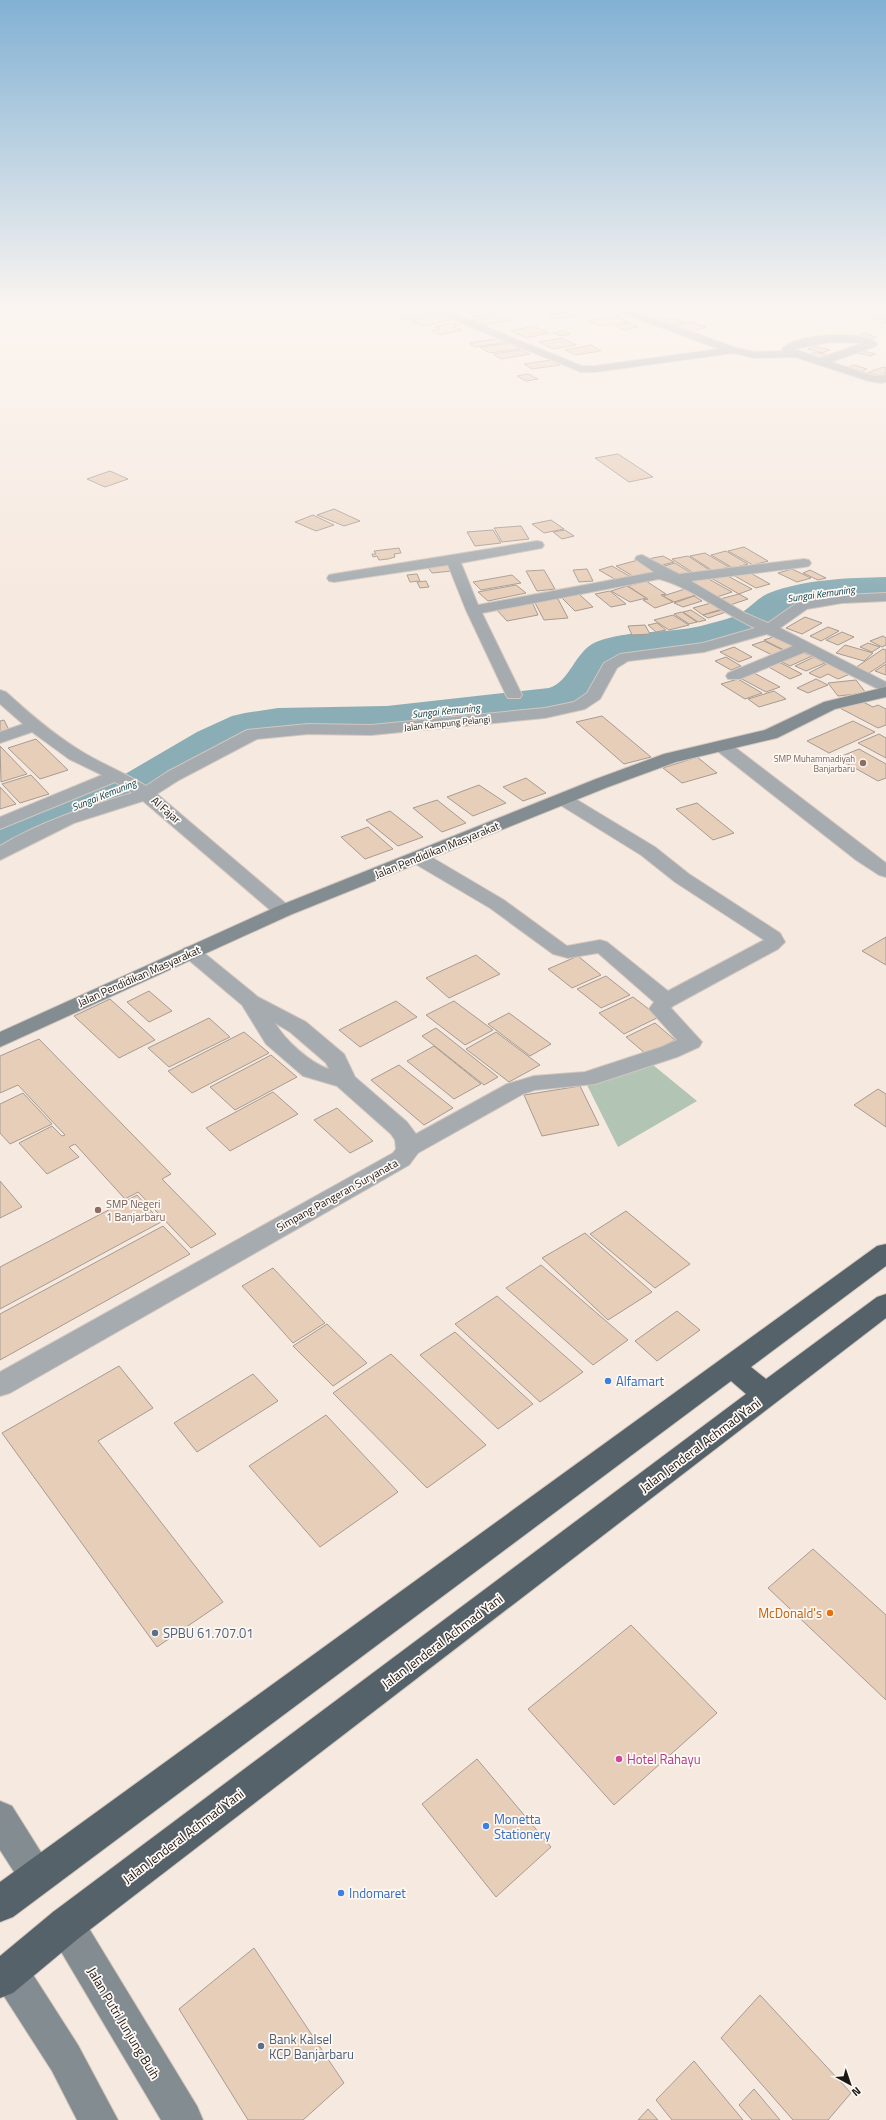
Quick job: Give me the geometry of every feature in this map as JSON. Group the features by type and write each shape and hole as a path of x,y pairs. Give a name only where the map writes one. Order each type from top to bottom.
{"highway":[{"path":"0,1904 886,1253"},
{"name":"Jalan Jenderal Achmad Yani","path":"5,1976 66,1925 886,1304"},
{"path":"732,1366 766,1395"}],"street":[{"path":"334,578 454,560 537,545"},
{"path":"642,559 740,616 806,646 886,688"},
{"path":"454,560 473,610 514,695"},
{"path":"473,610 659,575 676,579 804,563"},
{"name":"Jalan Kampung Pelangi","path":"0,854 28,837 68,819 145,793 173,776 253,734 308,729 371,730 545,713 579,706 594,696 610,666 614,662 625,657 704,648 767,628 803,605 842,599 886,597"},
{"path":"734,676 806,646"},
{"name":"Jalan Pendidikan Masyarakat","path":"0,1040 191,952 283,912 420,858 564,798 670,758 771,734 830,705 886,692"},
{"name":"Al Fajar","path":"0,695 34,726 75,755 119,777 145,793 283,912"},
{"path":"0,738 34,726"},
{"path":"722,746 863,856 886,870"},
{"path":"0,824 26,811 119,777"},
{"path":"420,858 497,904 560,950 568,952 600,946 666,1001 775,942 773,937 682,878 648,851 564,798"},
{"path":"191,952 251,1002 298,1027 336,1059 345,1081 398,1128 407,1138 409,1148"},
{"name":"Simpang Pangeran Suryanata","path":"0,1384 401,1159 409,1148 515,1089 534,1084 587,1079 669,1052 691,1042 660,1009 666,1001"},
{"path":"0,1818 37,1877"},
{"name":"Jalan Putri Junjung Buih","path":"66,1925 183,2120"},
{"path":"5,1976 65,2058 98,2120"}],"green space":[{"path":"653,1065 697,1101 618,1147 587,1085"}],"building":[{"path":"618,454 653,477 629,482 595,458"},
{"path":"110,471 128,479 105,487 87,479"},
{"path":"334,509 360,521 344,526 317,515"},
{"path":"313,515 334,525 316,531 295,522"},
{"path":"551,520 564,529 544,533 532,524"},
{"path":"521,526 529,539 502,542 494,528"},
{"path":"493,530 501,543 475,546 467,532"},
{"path":"565,530 574,536 562,539 553,532"},
{"path":"744,547 768,561 753,565 728,551"},
{"path":"399,548 401,553 394,554 395,557 388,559 379,560 377,556 373,557 372,554 376,554 374,551"},
{"path":"726,551 748,564 733,568 711,555"},
{"path":"705,553 729,567 713,571 690,556"},
{"path":"663,556 674,562 659,566 648,559"},
{"path":"688,556 711,571 695,574 672,559"},
{"path":"638,560 658,572 636,578 616,566"},
{"path":"675,563 691,573 676,577 660,567"},
{"path":"448,564 452,571 432,573 427,566"},
{"path":"612,566 631,577 618,581 599,570"},
{"path":"587,569 593,581 579,582 573,570"},
{"path":"792,569 811,578 797,582 778,573"},
{"path":"544,570 555,589 537,591 526,571"},
{"path":"810,570 826,578 818,580 803,573"},
{"path":"747,571 770,584 756,588 733,575"},
{"path":"417,574 420,581 410,582 407,575"},
{"path":"724,574 752,589 739,594 711,578"},
{"path":"512,575 521,583 481,590 473,582"},
{"path":"705,577 732,592 717,597 689,582"},
{"path":"426,581 429,587 420,588 417,582"},
{"path":"646,581 666,594 661,595 673,602 655,608 643,600 648,599 628,586"},
{"path":"516,585 526,593 488,601 478,592"},
{"path":"627,586 646,598 630,602 611,591"},
{"path":"685,589 696,595 674,602 663,596"},
{"path":"610,591 626,604 611,607 595,594"},
{"path":"579,594 593,607 575,611 561,597"},
{"path":"739,594 748,599 730,605 720,599"},
{"path":"694,596 702,601 683,607 674,603"},
{"path":"558,599 568,618 544,620 534,601"},
{"path":"532,602 538,615 507,621 496,609"},
{"path":"711,603 722,609 703,615 693,608"},
{"path":"691,610 706,620 698,622 683,612"},
{"path":"722,610 726,612 708,618 703,615"},
{"path":"682,612 697,622 689,624 674,614"},
{"path":"673,615 689,625 669,630 654,620"},
{"path":"805,617 822,623 802,634 786,628"},
{"path":"657,623 666,630 656,632 648,625"},
{"path":"645,625 650,634 632,635 628,626"},
{"path":"828,627 839,631 821,641 810,636"},
{"path":"842,632 854,637 838,645 826,640"},
{"path":"776,636 800,647 788,652 764,640"},
{"path":"883,636 886,638 886,645 882,647 870,641"},
{"path":"764,641 787,652 776,657 752,645"},
{"path":"868,643 880,647 872,652 860,647"},
{"path":"845,645 873,653 864,661 836,653"},
{"path":"734,647 752,657 739,662 720,652"},
{"path":"883,649 886,650 886,662 869,673 855,668"},
{"path":"802,652 812,656 790,666 780,661"},
{"path":"726,657 741,666 731,670 715,661"},
{"path":"814,657 825,663 806,671 795,666"},
{"path":"779,662 802,674 790,679 767,666"},
{"path":"828,663 850,674 838,679 828,674 820,678 809,673"},
{"path":"886,664 886,675 875,671"},
{"path":"754,673 780,687 766,692 740,678"},
{"path":"738,679 762,693 745,699 721,684"},
{"path":"816,679 828,685 808,693 797,688"},
{"path":"856,680 866,693 838,696 828,683"},
{"path":"774,691 786,699 759,707 748,699"},
{"path":"861,701 873,707 878,705 886,709 886,725 878,728 836,706"},
{"path":"602,716 651,757 624,764 576,722"},
{"path":"4,720 9,730 0,732 0,721"},
{"path":"853,721 875,732 829,753 807,741"},
{"path":"879,734 886,738 886,758 858,743"},
{"path":"36,739 68,770 40,779 8,748"},
{"path":"0,746 27,774 1,782"},
{"path":"859,749 886,764 886,778 878,781 837,758"},
{"path":"697,757 717,773 682,783 663,768"},
{"path":"31,775 49,794 20,803 2,784"},
{"path":"526,778 546,793 523,801 503,787"},
{"path":"479,785 506,803 473,816 447,797"},
{"path":"0,787 16,804 0,809"},
{"path":"437,800 466,823 442,832 413,808"},
{"path":"697,803 734,833 713,840 676,809"},
{"path":"390,811 423,837 398,846 366,820"},
{"path":"368,827 393,849 365,859 341,837"},
{"path":"886,937 886,965 862,951"},
{"path":"476,955 500,974 449,998 426,978"},
{"path":"578,956 601,975 572,988 548,969"},
{"path":"606,976 630,995 601,1008 577,989"},
{"path":"149,991 172,1011 149,1022 127,1002"},
{"path":"633,997 659,1017 624,1034 599,1013"},
{"path":"110,999 155,1040 119,1058 74,1016"},
{"path":"396,1001 417,1017 360,1047 339,1030"},
{"path":"454,1001 493,1030 465,1045 426,1015"},
{"path":"509,1013 551,1044 530,1056 488,1024"},
{"path":"209,1018 230,1037 169,1067 148,1048"},
{"path":"655,1023 675,1040 646,1054 626,1037"},
{"path":"436,1028 498,1077 484,1085 422,1036"},
{"path":"244,1032 269,1053 192,1093 168,1071"},
{"path":"496,1032 540,1065 509,1082 466,1049"},
{"path":"39,1039 171,1174 162,1179 216,1234 191,1248 138,1192 125,1199 75,1144 69,1147 79,1157 47,1174 19,1143 52,1126 62,1136 65,1135 18,1085 0,1093 0,1056"},
{"path":"434,1046 481,1084 454,1099 407,1061"},
{"path":"271,1055 297,1077 235,1110 210,1087"},
{"path":"399,1065 453,1108 424,1125 371,1080"},
{"path":"580,1086 599,1125 542,1136 524,1095"},
{"path":"878,1089 886,1094 886,1127 854,1105"},
{"path":"273,1092 298,1114 230,1151 206,1128"},
{"path":"23,1093 52,1124 10,1144 0,1133 0,1104"},
{"path":"337,1108 373,1141 350,1153 314,1120"},
{"path":"0,1181 22,1207 0,1218"},
{"path":"137,1195 161,1222 0,1309 0,1267"},
{"path":"626,1211 690,1264 655,1288 590,1234"},
{"path":"163,1226 190,1254 0,1360 0,1314"},
{"path":"585,1233 652,1292 608,1320 542,1258"},
{"path":"541,1265 628,1340 593,1365 506,1288"},
{"path":"273,1268 325,1323 293,1343 242,1286"},
{"path":"497,1296 583,1372 540,1402 455,1324"},
{"path":"677,1311 700,1330 657,1361 635,1341"},
{"path":"327,1324 367,1363 333,1386 293,1346"},
{"path":"455,1332 533,1404 498,1429 420,1355"},
{"path":"391,1354 486,1445 427,1488 333,1393"},
{"path":"119,1366 153,1408 98,1441 223,1602 157,1647 2,1433"},
{"path":"253,1374 278,1401 197,1452 174,1423"},
{"path":"326,1415 398,1492 320,1547 249,1466"},
{"path":"813,1549 886,1615 886,1700 768,1588"},
{"name":"Hotel Rahayu","path":"631,1625 717,1713 614,1805 528,1709"},
{"name":"Monetta Stationery","path":"477,1759 551,1847 496,1897 422,1804"},
{"name":"Bank Kalsel KCP Banjarbaru","path":"254,1948 344,2083 303,2120 248,2120 179,2009"},
{"path":"760,1995 851,2093 828,2120 793,2120 721,2038"},
{"path":"694,2061 743,2120 672,2120 656,2100"},
{"path":"754,2089 780,2120 752,2120 739,2105"},
{"path":"648,2109 658,2120 638,2120"}],"waterway":[{"name":"Sungai Kemuning","path":"0,841 45,818 134,785 211,740 245,724 278,719 353,719 387,717 554,699 573,690 593,661 608,650 627,645 679,641 728,629 751,621 781,600 806,593 886,587"}],"place":[{"name":"SMP Muhammadiyah Banjarbaru","path":"863,763"},
{"name":"SMP Negeri 1 Banjarbaru","path":"98,1210"},
{"name":"Alfamart","path":"608,1381"},
{"name":"McDonald's","path":"830,1613"},
{"name":"SPBU 61.707.01","path":"155,1633"},
{"name":"Hotel Rahayu","path":"619,1759"},
{"name":"Monetta Stationery","path":"486,1826"},
{"name":"Indomaret","path":"341,1893"},
{"name":"Bank Kalsel KCP Banjarbaru","path":"261,2046"}]}
